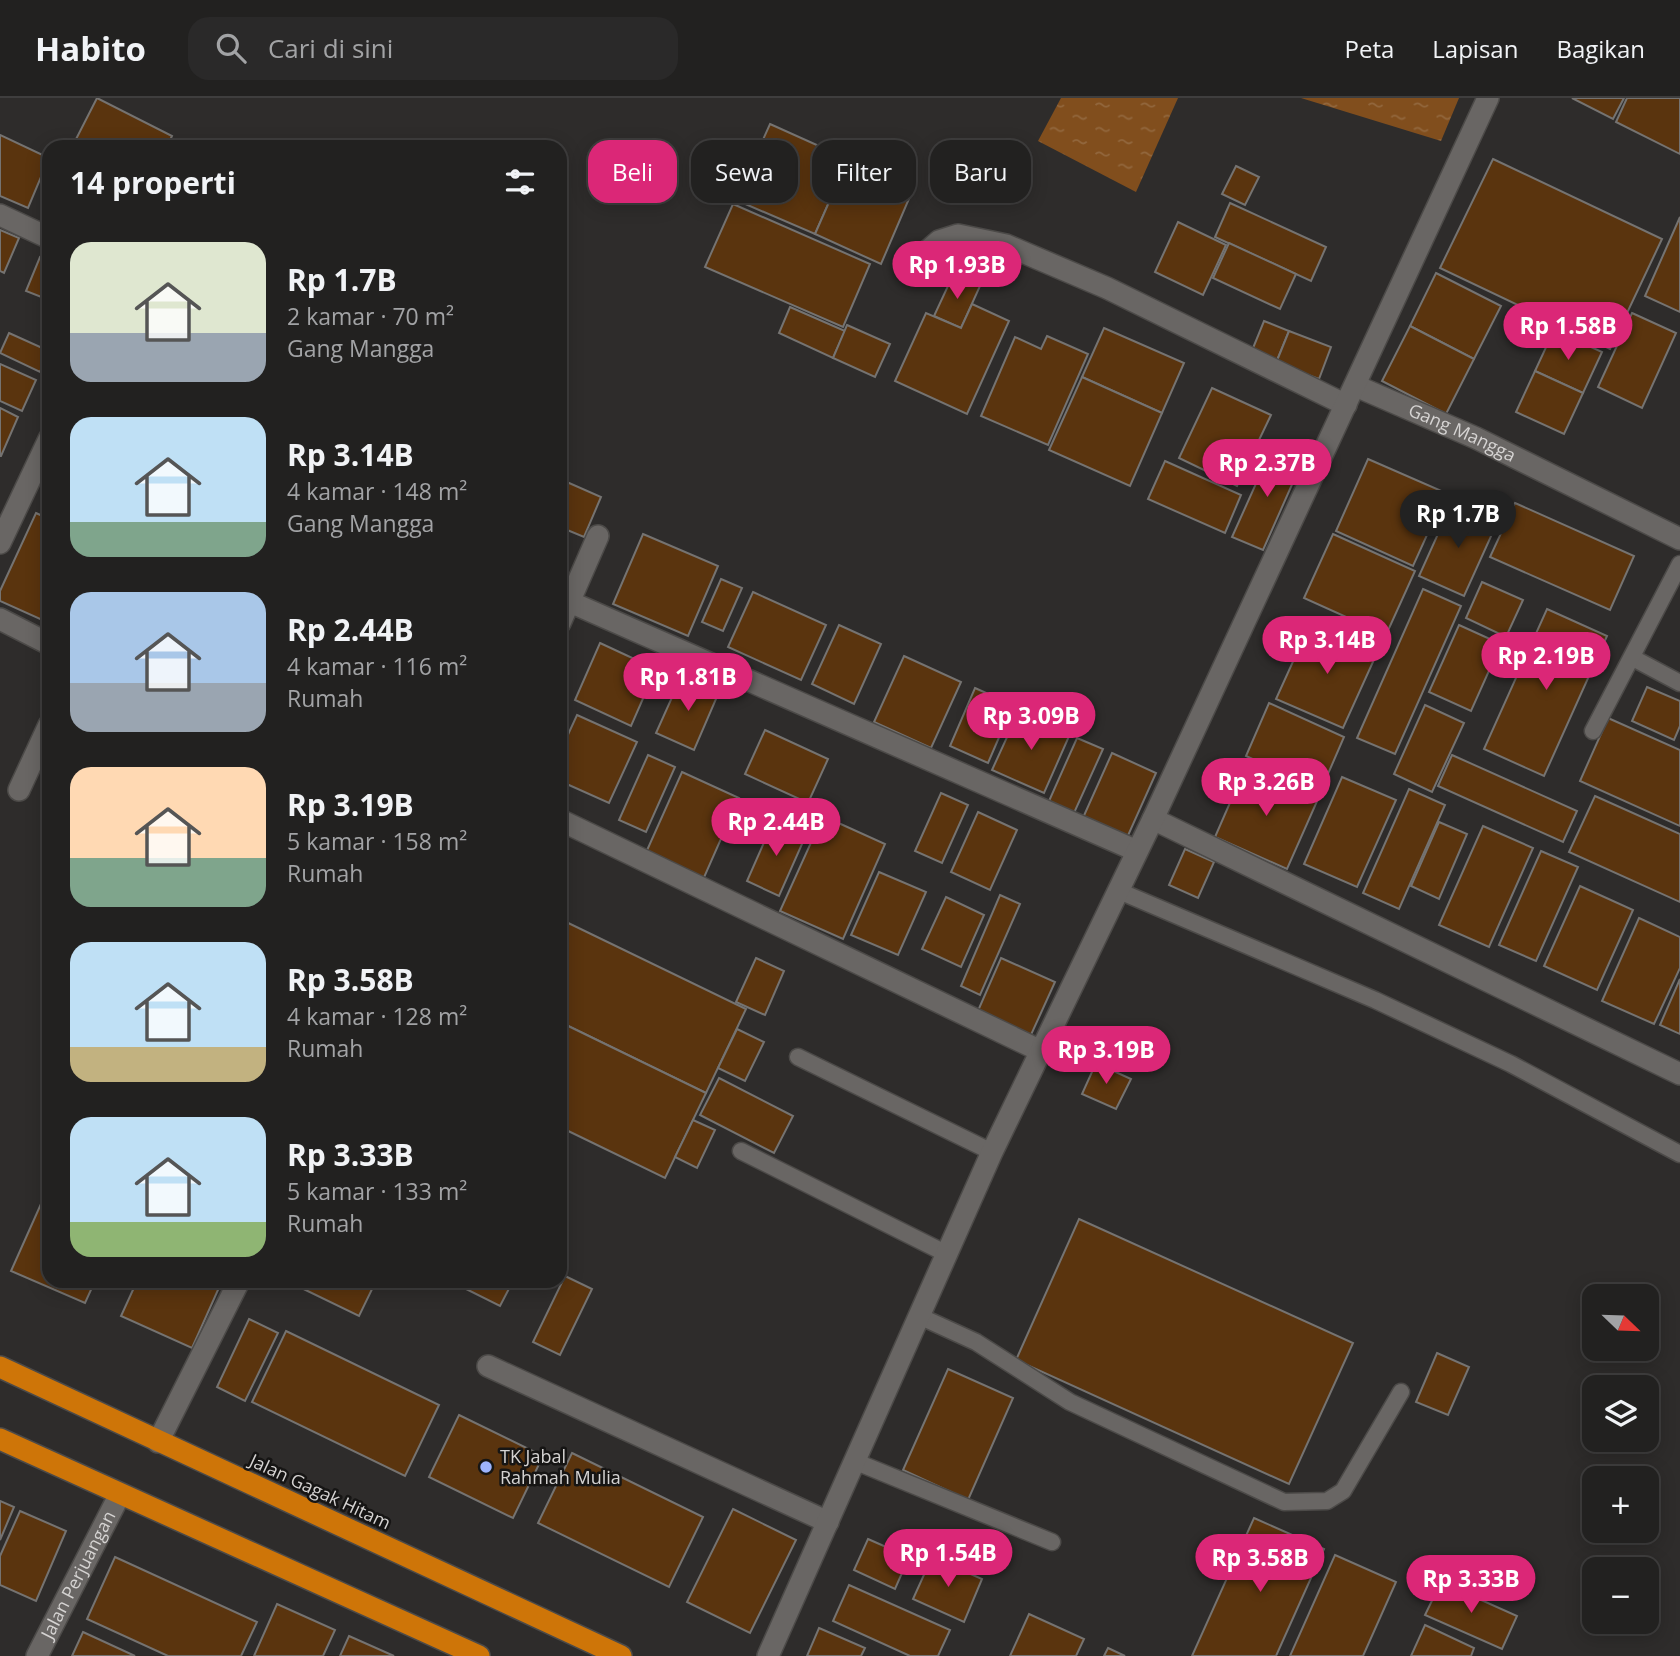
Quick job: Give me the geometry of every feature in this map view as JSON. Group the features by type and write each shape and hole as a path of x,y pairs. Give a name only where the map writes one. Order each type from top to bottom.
{"highway":[{"name":"Jalan Gagak Hitam","path":"0,1367 621,1656"},
{"path":"0,1439 479,1656"}],"street":[{"path":"768,1656 992,1152 1043,1052 1153,819 1488,98"},
{"path":"0,215 42,235"},
{"path":"910,266 939,241 958,236 1006,245 1107,288 1346,405"},
{"name":"Gang Mangga","path":"1356,386 1476,438 1680,539"},
{"path":"0,543 42,454"},
{"path":"567,608 598,536"},
{"path":"570,602 1137,851"},
{"path":"0,619 42,640"},
{"path":"19,790 42,740"},
{"path":"1153,819 1680,1074"},
{"path":"567,823 1043,1052"},
{"path":"158,1442 235,1288"},
{"path":"488,1366 828,1522"},
{"name":"Jalan Perjuangan","path":"37,1656 120,1494"}],"lane":[{"path":"1592,731 1633,658 1680,564"},
{"path":"1633,658 1680,683"},
{"path":"1119,891 1375,1000 1461,1041 1680,1154"},
{"path":"797,1057 992,1152"},
{"path":"741,1151 945,1254"},
{"path":"919,1316 976,1342 1070,1402 1284,1502 1327,1501 1343,1491 1401,1392"},
{"path":"854,1461 1052,1542"}],"water":[{"path":"1061,98 1178,98 1136,192 1038,141"},
{"path":"1301,98 1459,98 1441,141"}],"building":[{"path":"97,98 172,136 170,140 76,140"},
{"path":"1572,98 1624,98 1613,119"},
{"path":"1627,98 1680,98 1680,154 1616,122"},
{"path":"770,124 812,143 812,203 829,203 815,234 743,203 798,203 798,140 763,140"},
{"path":"0,135 42,155 42,175 28,208 0,196"},
{"path":"1493,159 1662,239 1610,349 1440,268"},
{"path":"1236,166 1259,177 1245,205 1222,194"},
{"path":"829,203 907,203 881,264 815,234"},
{"path":"1230,203 1326,247 1311,281 1215,237"},
{"path":"733,204 870,264 843,327 705,267"},
{"path":"1680,217 1680,312 1645,296"},
{"path":"1178,222 1226,245 1203,295 1155,272"},
{"path":"0,230 19,238 4,273 0,271"},
{"path":"1229,243 1296,274 1280,309 1213,278"},
{"path":"40,257 42,258 42,297 26,291"},
{"path":"954,273 980,286 961,328 934,316"},
{"path":"1436,273 1501,306 1474,359 1410,326"},
{"path":"972,304 1009,321 967,414 895,381 926,313 961,328"},
{"path":"790,307 845,331 833,358 779,333"},
{"path":"1632,313 1676,333 1642,408 1598,387"},
{"path":"1264,321 1289,331 1276,363 1251,353"},
{"path":"847,325 890,344 875,377 833,358"},
{"path":"1410,326 1474,359 1446,414 1382,381"},
{"path":"1104,328 1184,363 1162,413 1082,377"},
{"path":"1554,330 1602,352 1583,393 1535,371"},
{"path":"1289,331 1331,347 1319,379 1276,363"},
{"path":"9,333 42,348 42,367 40,372 0,353"},
{"path":"1047,336 1088,354 1048,445 981,416 1015,337 1041,349"},
{"path":"0,364 36,380 22,411 0,401"},
{"path":"1535,371 1583,393 1564,434 1516,412"},
{"path":"1082,377 1162,413 1130,486 1049,450"},
{"path":"1212,388 1271,415 1237,486 1179,458"},
{"path":"0,408 18,417 1,456 0,456"},
{"path":"1272,448 1302,462 1263,550 1232,537"},
{"path":"1368,459 1446,493 1413,566 1336,531"},
{"path":"1165,461 1241,495 1225,533 1148,499"},
{"path":"567,482 601,497 584,537 567,530"},
{"path":"1452,503 1497,523 1464,596 1419,576"},
{"path":"1515,503 1634,556 1610,610 1490,557"},
{"path":"36,513 42,516 42,620 0,601 0,591"},
{"path":"643,534 718,566 688,636 613,604"},
{"path":"1333,534 1415,571 1386,635 1304,598"},
{"path":"721,579 742,588 723,631 702,622"},
{"path":"1482,582 1523,600 1506,637 1466,618"},
{"path":"1423,589 1461,606 1395,754 1357,738"},
{"path":"753,592 826,625 801,680 728,647"},
{"path":"1547,609 1607,636 1544,776 1484,749"},
{"path":"1310,624 1377,653 1343,728 1276,699"},
{"path":"839,625 881,644 854,704 812,684"},
{"path":"1459,625 1501,644 1471,711 1429,692"},
{"path":"600,643 656,669 631,726 575,700"},
{"path":"904,656 961,682 931,748 874,722"},
{"path":"682,675 719,692 694,750 656,733"},
{"path":"1647,687 1680,701 1680,726 1674,740 1632,721"},
{"path":"975,688 1013,705 988,763 950,746"},
{"path":"1269,703 1344,737 1321,790 1246,756"},
{"path":"1425,705 1464,723 1432,792 1394,774"},
{"path":"1019,711 1070,734 1044,793 992,770"},
{"path":"577,715 637,742 609,803 567,784 567,737"},
{"path":"1608,718 1680,750 1680,826 1580,781"},
{"path":"765,730 828,759 808,803 745,774"},
{"path":"1077,738 1103,749 1074,813 1049,801"},
{"path":"1112,753 1156,773 1126,840 1082,820"},
{"path":"648,755 675,767 646,832 619,820"},
{"path":"1452,755 1577,811 1563,842 1438,786"},
{"path":"1246,766 1318,799 1287,869 1215,837"},
{"path":"682,772 739,798 702,882 644,857"},
{"path":"1342,777 1396,800 1357,887 1304,864"},
{"path":"1409,789 1445,805 1399,909 1363,893"},
{"path":"941,793 968,805 942,863 915,851"},
{"path":"1595,796 1680,834 1680,902 1569,852"},
{"path":"978,812 1017,830 990,890 951,872"},
{"path":"823,816 885,844 843,939 780,911"},
{"path":"774,820 806,835 779,896 747,881"},
{"path":"1439,822 1467,834 1439,899 1411,886"},
{"path":"1483,826 1533,848 1489,947 1439,925"},
{"path":"1185,849 1214,862 1198,898 1169,885"},
{"path":"1541,851 1578,867 1536,961 1499,945"},
{"path":"879,872 926,892 898,955 851,935"},
{"path":"1580,886 1633,910 1597,990 1544,966"},
{"path":"1000,895 1020,904 980,995 961,986"},
{"path":"946,897 984,915 961,967 922,949"},
{"path":"1639,918 1680,937 1680,968 1654,1024 1602,1001"},
{"path":"567,922 746,1009 706,1093 567,1025"},
{"path":"756,958 784,971 765,1015 736,1002"},
{"path":"1001,958 1055,982 1030,1037 977,1013"},
{"path":"1680,979 1680,1034 1660,1025"},
{"path":"567,1025 706,1093 665,1178 567,1130"},
{"path":"737,1029 764,1042 745,1081 718,1068"},
{"path":"1096,1063 1131,1079 1116,1109 1082,1094"},
{"path":"719,1078 793,1116 774,1153 700,1115"},
{"path":"693,1120 715,1130 697,1168 675,1157"},
{"path":"42,1202 42,1284 11,1271"},
{"path":"1079,1219 1353,1343 1289,1484 1016,1360"},
{"path":"567,1277 592,1289 560,1355 533,1342 559,1288 567,1288"},
{"path":"50,1288 92,1288 85,1303"},
{"path":"134,1288 219,1288 192,1348 121,1316"},
{"path":"301,1288 373,1288 359,1316"},
{"path":"464,1288 509,1288 500,1306"},
{"path":"249,1319 278,1333 245,1401 217,1387"},
{"path":"286,1331 439,1405 405,1476 252,1402"},
{"path":"1437,1353 1469,1367 1448,1415 1416,1402"},
{"path":"948,1369 1013,1398 968,1500 903,1470"},
{"name":"TK Jabal Rahmah Mulia","path":"459,1415 543,1456 513,1518 429,1477"},
{"path":"572,1453 703,1517 669,1587 538,1523"},
{"path":"0,1501 14,1507 0,1540"},
{"path":"733,1509 796,1540 750,1633 687,1602"},
{"path":"20,1511 66,1531 36,1601 0,1585 0,1556"},
{"path":"1254,1518 1324,1549 1276,1656 1192,1656"},
{"path":"868,1539 909,1557 895,1589 854,1570"},
{"path":"1335,1555 1396,1582 1363,1656 1290,1656"},
{"path":"115,1557 257,1622 241,1656 168,1656 87,1619"},
{"path":"932,1557 982,1579 964,1622 913,1599"},
{"path":"1441,1582 1517,1616 1502,1649 1425,1615"},
{"path":"849,1585 950,1630 938,1656 910,1656 833,1621"},
{"path":"277,1604 335,1630 323,1656 254,1656"},
{"path":"1029,1614 1084,1639 1076,1656 1010,1656"},
{"path":"1425,1625 1474,1648 1471,1656 1411,1656"},
{"path":"819,1628 865,1648 861,1656 807,1656"},
{"path":"83,1632 135,1656 72,1656"},
{"path":"349,1636 394,1656 340,1656"},
{"path":"1108,1648 1125,1656 1104,1656"}],"place":[{"name":"TK Jabal Rahmah Mulia","path":"486,1467"}]}
